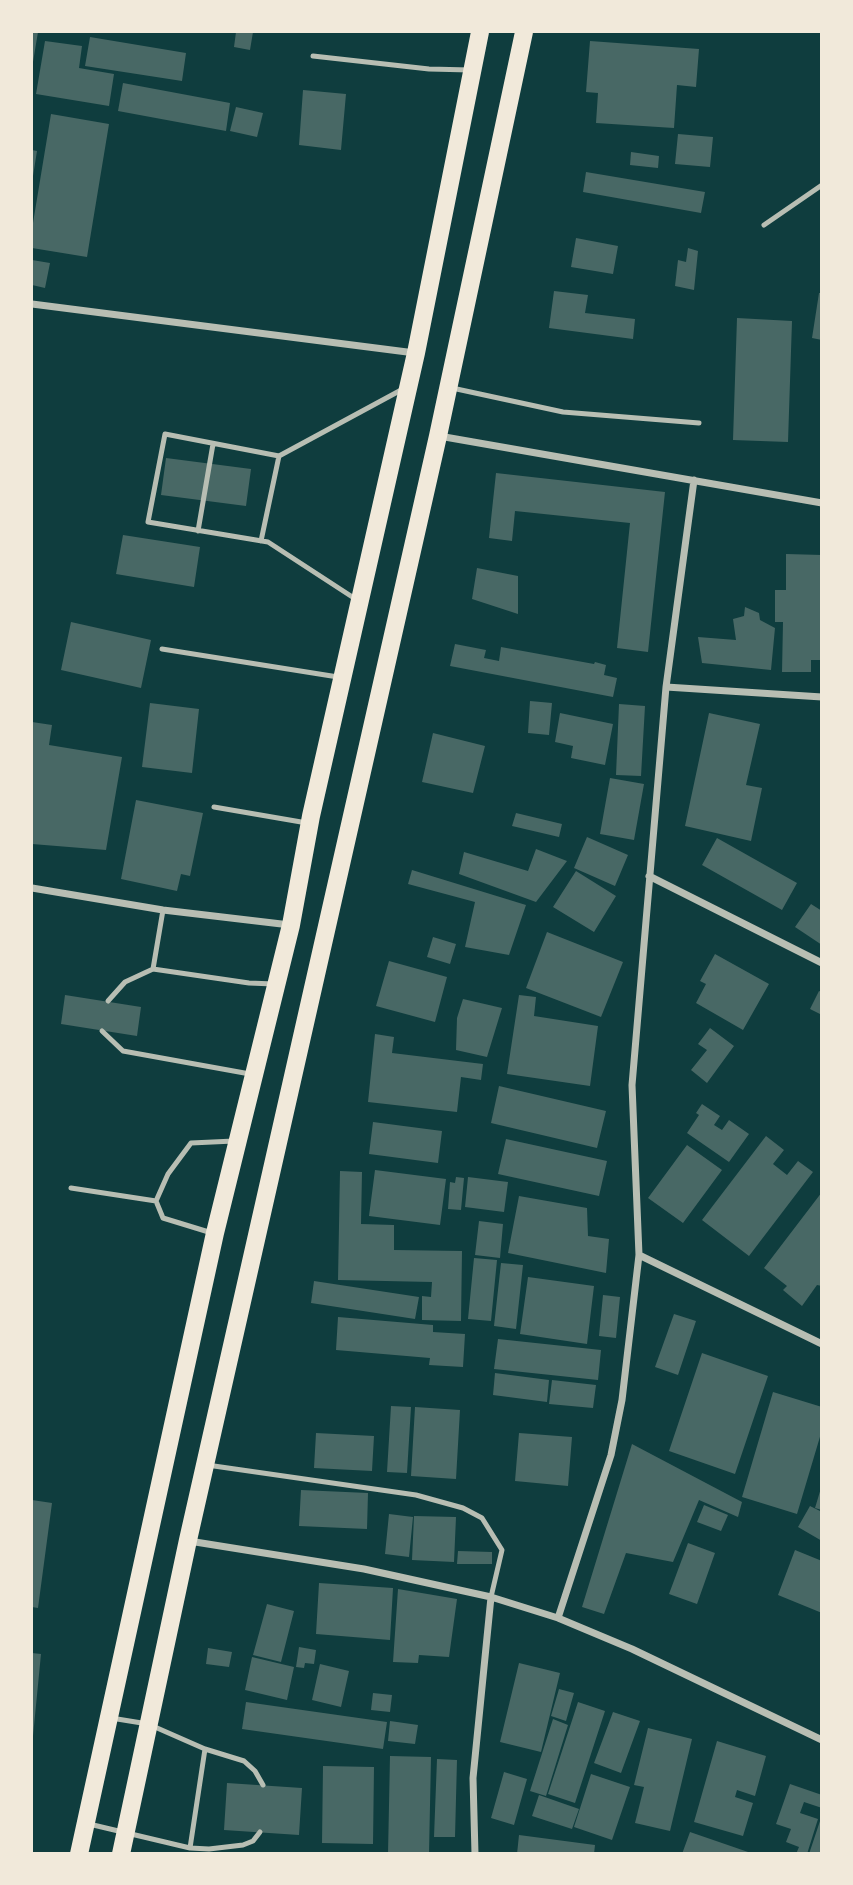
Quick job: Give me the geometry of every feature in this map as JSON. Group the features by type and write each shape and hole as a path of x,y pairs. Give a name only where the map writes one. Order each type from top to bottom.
{"main road":[{"path":"79,1853 236,1141 291,925 310,824 416,354 480,32"},
{"path":"121,1853 188,1540 438,436 524,32"}],"street":[{"path":"32,304 416,354"},
{"path":"438,436 821,503"},
{"path":"558,1618 611,1455 622,1400 639,1255 632,1085 666,687 694,480"},
{"path":"666,687 821,697"},
{"path":"649,876 821,963"},
{"path":"32,888 163,910 291,925"},
{"path":"639,1255 821,1344"},
{"path":"188,1540 364,1569 491,1597 558,1618 632,1649 821,1740"},
{"path":"475,1853 472,1778 491,1597"}],"lane":[{"path":"313,56 429,69 472,70"},
{"path":"764,225 821,185"},
{"path":"360,602 268,542 148,522 165,434 279,456 408,386"},
{"path":"448,387 564,412 699,423"},
{"path":"198,531 213,444"},
{"path":"261,541 279,456"},
{"path":"162,649 344,678"},
{"path":"214,807 310,824"},
{"path":"153,969 163,910"},
{"path":"108,1001 125,982 153,969 249,983 278,984"},
{"path":"102,1031 124,1051 253,1075"},
{"path":"215,1233 163,1217 156,1201 168,1174 191,1143 236,1141"},
{"path":"71,1188 156,1201"},
{"path":"207,1465 415,1495 463,1508 482,1518 502,1550 491,1597"},
{"path":"107,1717 148,1724 205,1749 244,1761 255,1771 263,1785"},
{"path":"190,1848 205,1749"},
{"path":"85,1824 190,1848 209,1849 243,1845 253,1841 260,1832"}],"building":[{"path":"32,32 38,32 33,62 32,61"},
{"path":"236,32 253,32 250,50 234,47"},
{"path":"90,37 186,53 182,81 85,66"},
{"path":"45,41 82,46 79,68 114,74 109,106 36,94"},
{"path":"590,41 699,49 696,87 677,85 674,128 596,123 598,93 586,92"},
{"path":"123,83 230,103 226,131 118,111"},
{"path":"303,90 346,94 341,150 299,145"},
{"path":"236,107 263,113 257,137 230,131"},
{"path":"51,114 109,124 87,257 32,248 32,229"},
{"path":"678,134 713,137 710,167 675,164"},
{"path":"32,150 37,151 33,176 32,176"},
{"path":"631,152 659,156 658,168 630,165"},
{"path":"586,172 705,192 701,213 583,192"},
{"path":"576,238 618,246 613,274 571,267"},
{"path":"688,248 698,251 694,290 675,286 678,260 686,262"},
{"path":"32,260 50,263 45,288 32,285"},
{"path":"554,291 588,295 585,313 635,319 633,339 549,328"},
{"path":"819,293 822,293 822,340 812,338"},
{"path":"737,318 792,321 788,442 733,440"},
{"path":"166,458 251,469 246,506 161,495"},
{"path":"496,473 665,492 648,652 617,648 630,523 515,511 512,541 489,538"},
{"path":"123,535 200,547 194,587 116,574"},
{"path":"786,554 822,555 822,660 811,660 811,672 782,672 783,622 775,622 775,590 786,590"},
{"path":"477,568 518,576 518,614 472,599"},
{"path":"745,607 759,613 760,620 775,628 771,670 702,663 698,637 736,640 733,619 744,616"},
{"path":"71,622 151,640 141,688 61,670"},
{"path":"455,644 486,650 484,658 499,661 501,647 606,665 604,675 617,678 613,697 450,666"},
{"path":"530,701 552,703 549,735 528,733"},
{"path":"150,703 199,709 192,773 142,767"},
{"path":"619,704 645,706 641,776 616,775"},
{"path":"560,713 613,724 605,765 571,758 573,746 555,742"},
{"path":"709,713 760,724 746,785 762,788 751,841 685,826"},
{"path":"32,722 52,725 49,745 122,757 106,850 32,844"},
{"path":"433,733 485,746 473,793 422,782"},
{"path":"610,778 644,784 634,840 600,834"},
{"path":"136,800 203,813 190,876 181,874 177,891 121,879"},
{"path":"516,813 562,824 559,837 512,826"},
{"path":"587,837 628,855 615,886 574,868"},
{"path":"717,838 797,883 782,910 702,865"},
{"path":"536,849 567,861 536,902 459,874 464,852 528,871"},
{"path":"412,870 526,905 509,955 465,947 475,902 408,884"},
{"path":"576,871 616,896 594,932 553,907"},
{"path":"811,904 822,911 822,945 795,927"},
{"path":"547,932 623,962 601,1017 526,988"},
{"path":"433,937 456,944 450,964 427,957"},
{"path":"715,954 769,984 743,1030 696,1003 706,984 700,981"},
{"path":"389,961 447,977 435,1022 376,1006"},
{"path":"819,991 822,992 822,1015 810,1009"},
{"path":"65,995 141,1007 137,1036 61,1024"},
{"path":"519,995 536,997 534,1016 598,1026 590,1086 507,1074"},
{"path":"463,999 502,1008 487,1057 456,1050 457,1018"},
{"path":"710,1028 734,1046 707,1083 691,1070 707,1050 698,1044"},
{"path":"375,1034 394,1037 392,1053 483,1064 481,1080 461,1077 457,1112 368,1102"},
{"path":"499,1086 606,1111 597,1148 491,1123"},
{"path":"702,1104 720,1116 714,1125 722,1130 729,1120 749,1134 729,1162 687,1133 699,1115 696,1113"},
{"path":"373,1122 442,1131 438,1163 369,1154"},
{"path":"766,1136 784,1150 773,1164 787,1175 798,1161 813,1172 749,1256 702,1220"},
{"path":"506,1139 607,1161 599,1196 498,1174"},
{"path":"687,1145 722,1170 683,1223 648,1198"},
{"path":"375,1170 446,1179 440,1225 369,1216"},
{"path":"340,1171 362,1172 361,1224 394,1225 394,1250 462,1251 461,1321 422,1320 422,1296 431,1297 432,1282 338,1280"},
{"path":"456,1177 464,1178 461,1210 448,1209 450,1182 455,1183"},
{"path":"468,1177 508,1182 504,1212 465,1207"},
{"path":"822,1192 822,1286 817,1285 802,1306 783,1290 787,1286 764,1268"},
{"path":"519,1196 587,1208 588,1236 609,1239 606,1273 508,1253"},
{"path":"479,1221 503,1224 500,1258 475,1255"},
{"path":"474,1258 497,1260 491,1321 468,1319"},
{"path":"501,1263 523,1265 516,1329 494,1326"},
{"path":"528,1277 594,1286 587,1344 520,1334"},
{"path":"314,1281 419,1297 415,1319 311,1303"},
{"path":"603,1295 620,1297 616,1338 599,1336"},
{"path":"674,1314 696,1321 678,1375 655,1367"},
{"path":"338,1317 433,1325 433,1332 465,1334 463,1367 429,1365 430,1358 336,1350"},
{"path":"498,1339 601,1350 598,1380 494,1369"},
{"path":"702,1353 768,1376 735,1474 669,1451"},
{"path":"495,1373 549,1380 547,1402 493,1395"},
{"path":"552,1380 596,1385 593,1408 549,1404"},
{"path":"773,1392 822,1407 822,1430 797,1514 742,1497"},
{"path":"391,1406 411,1407 407,1473 387,1472"},
{"path":"415,1407 460,1410 456,1479 411,1476"},
{"path":"316,1433 374,1436 372,1471 314,1468"},
{"path":"519,1433 572,1437 568,1486 515,1481"},
{"path":"632,1444 742,1502 738,1517 699,1500 673,1562 626,1553 604,1614 582,1607"},
{"path":"822,1488 822,1510 815,1508"},
{"path":"301,1490 368,1493 367,1529 299,1526"},
{"path":"32,1500 52,1503 38,1608 32,1607"},
{"path":"704,1505 728,1515 721,1531 697,1522"},
{"path":"810,1506 822,1512 822,1541 798,1527"},
{"path":"389,1514 413,1517 409,1557 385,1554"},
{"path":"414,1516 456,1517 454,1562 412,1560"},
{"path":"688,1543 715,1553 697,1604 669,1594"},
{"path":"795,1550 822,1561 822,1613 778,1595"},
{"path":"458,1551 492,1552 492,1564 457,1564"},
{"path":"319,1583 393,1588 390,1640 316,1634"},
{"path":"398,1589 457,1599 449,1657 419,1655 418,1663 393,1662"},
{"path":"267,1604 294,1611 281,1662 253,1655"},
{"path":"299,1647 316,1650 314,1664 305,1663 304,1668 296,1667"},
{"path":"208,1648 232,1652 229,1667 206,1664"},
{"path":"32,1653 41,1654 33,1736 32,1736"},
{"path":"252,1657 294,1667 287,1700 245,1690"},
{"path":"519,1663 560,1673 541,1752 500,1742"},
{"path":"320,1664 349,1671 341,1707 312,1700"},
{"path":"559,1689 574,1693 566,1721 551,1716"},
{"path":"373,1693 392,1695 390,1712 371,1710"},
{"path":"246,1702 387,1722 383,1749 242,1729"},
{"path":"578,1702 605,1711 575,1803 548,1794"},
{"path":"613,1712 640,1721 621,1773 594,1763"},
{"path":"553,1719 568,1725 546,1796 530,1791"},
{"path":"390,1721 418,1725 415,1744 388,1741"},
{"path":"648,1728 692,1739 670,1831 635,1823 644,1787 634,1785"},
{"path":"717,1741 766,1756 755,1796 737,1790 735,1797 753,1803 743,1836 694,1822"},
{"path":"390,1756 431,1757 429,1854 388,1854"},
{"path":"437,1759 457,1760 455,1837 434,1837"},
{"path":"323,1766 374,1767 373,1844 322,1843"},
{"path":"504,1772 527,1779 514,1825 491,1818"},
{"path":"591,1774 630,1787 612,1840 574,1827"},
{"path":"227,1783 302,1788 299,1835 224,1830"},
{"path":"790,1784 822,1795 822,1808 804,1802 800,1813 818,1819 807,1854 796,1854 799,1847 786,1842 791,1829 776,1824"},
{"path":"539,1795 579,1809 572,1829 532,1816"},
{"path":"821,1818 822,1854 809,1854"},
{"path":"690,1832 751,1853 751,1854 682,1854"},
{"path":"519,1835 595,1845 594,1854 517,1854"}]}
